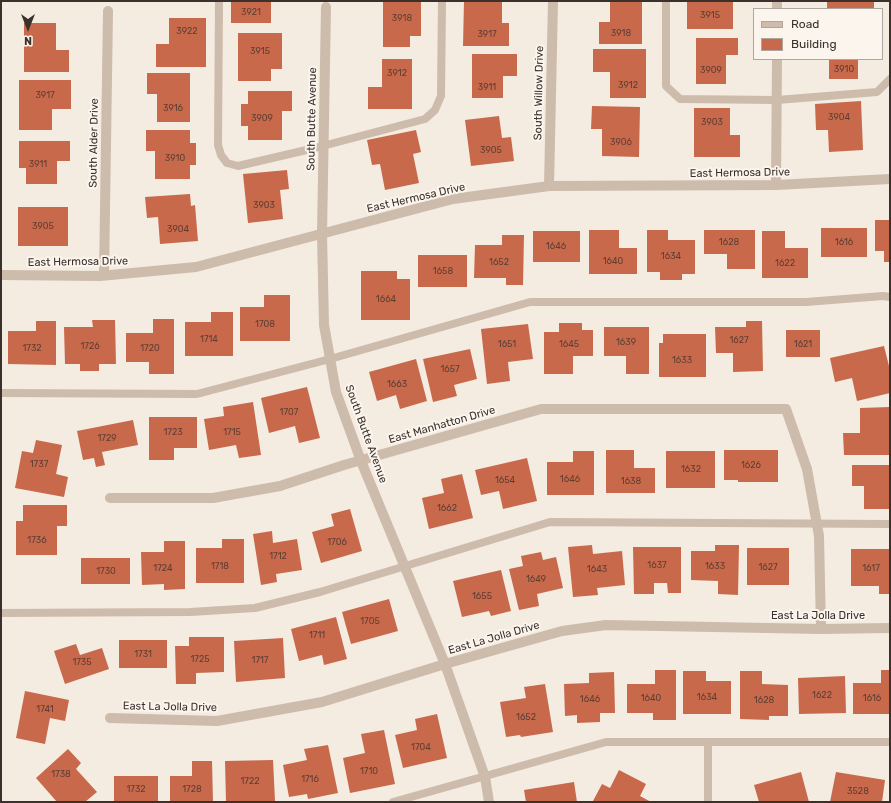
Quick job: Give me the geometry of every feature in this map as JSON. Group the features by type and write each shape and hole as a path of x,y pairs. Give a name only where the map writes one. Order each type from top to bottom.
{"street":[{"name":"South Willow Drive","path":"549,186 553,1"},
{"name":"South Butte Avenue","path":"326,7 322,234 324,325 336,392 361,461 445,664 485,777 489,802"},
{"name":"South Alder Drive","path":"104,275 108,11"},
{"path":"776,185 777,60"},
{"name":"East Hermosa Drive","path":"1,275 104,275 196,267 453,200 549,186 776,185 890,179"},
{"name":"East Manhatton Drive","path":"110,498 213,498 280,486 541,409 786,409 806,469 817,524"},
{"path":"817,524 819,536 821,629"},
{"name":"East La Jolla Drive","path":"110,718 217,721 322,702 445,664 562,631 606,625 821,629 890,628"}],"lane":[{"path":"219,1 218,145 221,155 227,163 238,166 323,146 425,119 436,110 441,96 442,1"},
{"path":"666,1 666,86 680,99 777,100 877,92 890,79"},
{"path":"1,393 197,394 330,359 530,302 806,302 883,296 890,298"},
{"path":"1,613 190,612 255,608 320,592 550,522 890,524"},
{"path":"393,802 606,742 890,742"},
{"path":"708,742 708,802"}],"building":[{"path":"231,1 271,1 271,23 231,23"},
{"path":"383,1 421,1 421,36 410,36 410,47 383,47"},
{"path":"464,1 502,1 502,23 509,23 509,46 463,46"},
{"path":"610,1 642,1 642,44 599,44 599,22 610,22"},
{"path":"687,1 733,1 733,29 687,29"},
{"path":"827,1 874,1 874,8 827,8"},
{"path":"169,18 206,18 206,67 156,67 156,44 169,44"},
{"path":"24,23 56,23 56,50 69,50 69,72 24,72"},
{"path":"238,33 282,33 282,69 271,69 271,81 238,81"},
{"path":"696,38 738,38 738,55 726,55 726,84 696,84"},
{"path":"593,49 646,49 646,98 610,98 610,72 593,72"},
{"path":"472,54 517,54 517,76 503,76 503,98 472,98"},
{"path":"382,59 412,59 412,109 368,109 368,87 382,87"},
{"path":"829,60 858,60 858,79 829,79"},
{"path":"147,73 190,73 190,122 157,122 157,94 147,94"},
{"path":"19,80 71,80 71,109 52,109 52,130 19,130"},
{"path":"248,91 292,91 292,111 282,111 282,140 248,140 248,126 241,126 241,104 248,104"},
{"path":"861,101 863,150 829,152 828,130 816,130 815,104"},
{"path":"592,106 640,107 639,157 602,156 602,129 591,129"},
{"path":"694,108 730,108 730,135 740,135 740,157 694,157"},
{"path":"499,116 502,138 511,137 514,161 471,166 465,120"},
{"path":"146,130 190,130 190,143 196,143 196,165 190,165 190,179 155,179 155,151 146,151"},
{"path":"416,130 421,152 413,154 419,183 385,190 380,164 372,165 367,140"},
{"path":"19,141 70,141 70,161 57,161 57,184 26,184 26,168 19,168"},
{"path":"287,170 289,189 280,190 283,219 248,223 243,174"},
{"path":"190,194 191,206 195,205 198,241 160,244 158,217 147,218 145,197"},
{"path":"18,207 68,207 68,246 18,246"},
{"path":"875,220 890,220 890,262 884,262 884,251 875,251"},
{"path":"821,228 867,228 867,257 821,257"},
{"path":"589,230 619,230 619,248 637,248 637,274 589,274"},
{"path":"647,230 668,230 668,240 695,240 695,274 682,274 682,280 660,280 660,272 647,272"},
{"path":"704,230 755,230 755,269 727,269 727,254 704,254"},
{"path":"533,231 580,231 580,262 533,262"},
{"path":"762,231 785,231 785,248 808,248 808,278 762,278"},
{"path":"502,235 524,235 523,285 506,285 506,278 474,278 475,245 502,245"},
{"path":"418,255 467,255 467,287 418,287"},
{"path":"361,271 397,271 397,279 410,279 410,320 361,320"},
{"path":"264,295 290,295 290,341 240,341 240,307 264,307"},
{"path":"211,312 233,312 233,356 185,356 185,322 211,322"},
{"path":"153,319 174,319 174,374 149,374 149,362 126,362 126,333 153,333"},
{"path":"92,320 115,320 116,364 99,364 99,371 80,371 80,364 65,364 64,327 93,327"},
{"path":"36,321 56,321 56,365 8,364 8,331 36,331"},
{"path":"746,321 762,321 763,371 733,372 733,353 716,353 715,327 746,327"},
{"path":"559,323 582,323 582,330 593,330 593,356 573,356 573,374 544,374 544,332 559,332"},
{"path":"528,324 533,359 508,362 510,381 487,384 481,329"},
{"path":"604,327 649,327 649,374 626,374 626,356 604,356"},
{"path":"786,330 820,330 820,357 786,357"},
{"path":"663,334 706,334 706,377 659,377 659,343 663,343"},
{"path":"884,346 890,370 890,393 857,401 852,378 835,382 830,358"},
{"path":"470,349 477,379 454,385 457,396 433,402 423,359"},
{"path":"416,359 427,401 400,409 396,395 377,401 369,372"},
{"path":"307,387 320,438 299,443 295,426 269,433 261,398"},
{"path":"253,402 261,455 239,458 236,445 209,450 204,419 224,416 223,407"},
{"path":"890,407 890,455 844,455 843,433 860,433 860,408"},
{"path":"149,417 197,417 197,448 174,448 174,460 149,460"},
{"path":"133,420 138,445 102,452 105,465 96,467 94,458 83,460 77,431"},
{"path":"36,440 62,445 56,474 68,477 64,497 15,488 22,451 33,453"},
{"path":"606,450 634,450 634,468 655,468 655,493 606,493"},
{"path":"724,450 778,450 778,482 738,482 738,480 724,480"},
{"path":"573,451 594,451 594,495 547,495 547,462 573,462"},
{"path":"666,451 715,451 715,488 666,488"},
{"path":"527,458 537,501 503,509 499,491 481,495 475,470"},
{"path":"852,465 890,465 890,509 864,509 864,486 852,486"},
{"path":"462,474 473,518 429,529 422,498 444,493 441,479"},
{"path":"23,505 67,505 67,526 57,526 57,555 16,555 16,521 23,521"},
{"path":"350,509 362,551 321,563 312,532 334,526 331,514"},
{"path":"272,531 273,543 297,539 302,570 276,574 277,582 261,585 253,534"},
{"path":"222,539 244,539 244,583 196,583 196,548 222,548"},
{"path":"164,541 185,541 185,589 164,590 164,584 142,585 141,552 164,552"},
{"path":"592,545 593,554 622,551 625,585 597,588 598,595 573,597 568,547"},
{"path":"715,545 739,545 738,595 718,594 718,581 691,580 691,551 715,551"},
{"path":"633,547 681,547 681,593 668,593 667,583 654,583 654,594 634,594"},
{"path":"747,548 789,548 789,585 747,585"},
{"path":"851,549 890,549 890,594 879,594 879,586 851,586"},
{"path":"541,552 543,560 556,557 563,588 537,594 539,606 519,610 509,569 523,566 521,556"},
{"path":"81,558 130,558 130,584 81,584"},
{"path":"501,570 511,611 491,616 489,611 462,617 453,581"},
{"path":"389,599 398,631 351,644 342,612"},
{"path":"336,617 347,659 324,665 322,655 299,661 291,629"},
{"path":"189,637 224,637 224,672 196,673 196,684 176,684 175,646 189,646"},
{"path":"283,638 285,678 236,682 234,641"},
{"path":"119,640 167,640 167,668 119,668"},
{"path":"76,644 80,655 102,648 109,669 65,684 54,651"},
{"path":"655,670 676,670 676,720 653,720 653,713 627,713 627,684 655,684"},
{"path":"881,670 890,670 890,714 853,714 853,683 881,683"},
{"path":"683,671 706,671 706,681 731,681 731,714 683,714"},
{"path":"740,671 762,671 762,684 788,685 788,716 769,716 769,720 740,719"},
{"path":"614,672 615,713 600,713 600,722 577,723 577,715 565,716 564,684 589,683 589,673"},
{"path":"845,676 846,713 799,714 798,678"},
{"path":"545,684 553,732 521,737 520,735 506,737 500,702 526,698 524,687"},
{"path":"25,691 69,700 65,721 50,718 45,744 16,738"},
{"path":"437,714 447,758 403,768 395,735 417,730 415,719"},
{"path":"384,730 395,784 350,793 343,758 365,753 361,734"},
{"path":"328,745 338,793 308,799 307,794 289,797 283,765 307,760 304,749"},
{"path":"68,749 81,763 76,769 97,792 85,802 57,802 36,778"},
{"path":"273,760 275,801 226,802 225,761"},
{"path":"192,761 212,761 213,802 170,802 170,776 192,776"},
{"path":"619,770 646,784 640,796 651,802 593,801 602,784 610,788"},
{"path":"801,772 809,802 759,802 754,785"},
{"path":"836,772 885,780 882,802 830,802"},
{"path":"114,776 158,776 158,802 114,802"},
{"path":"574,782 577,802 526,802 524,790"}]}
